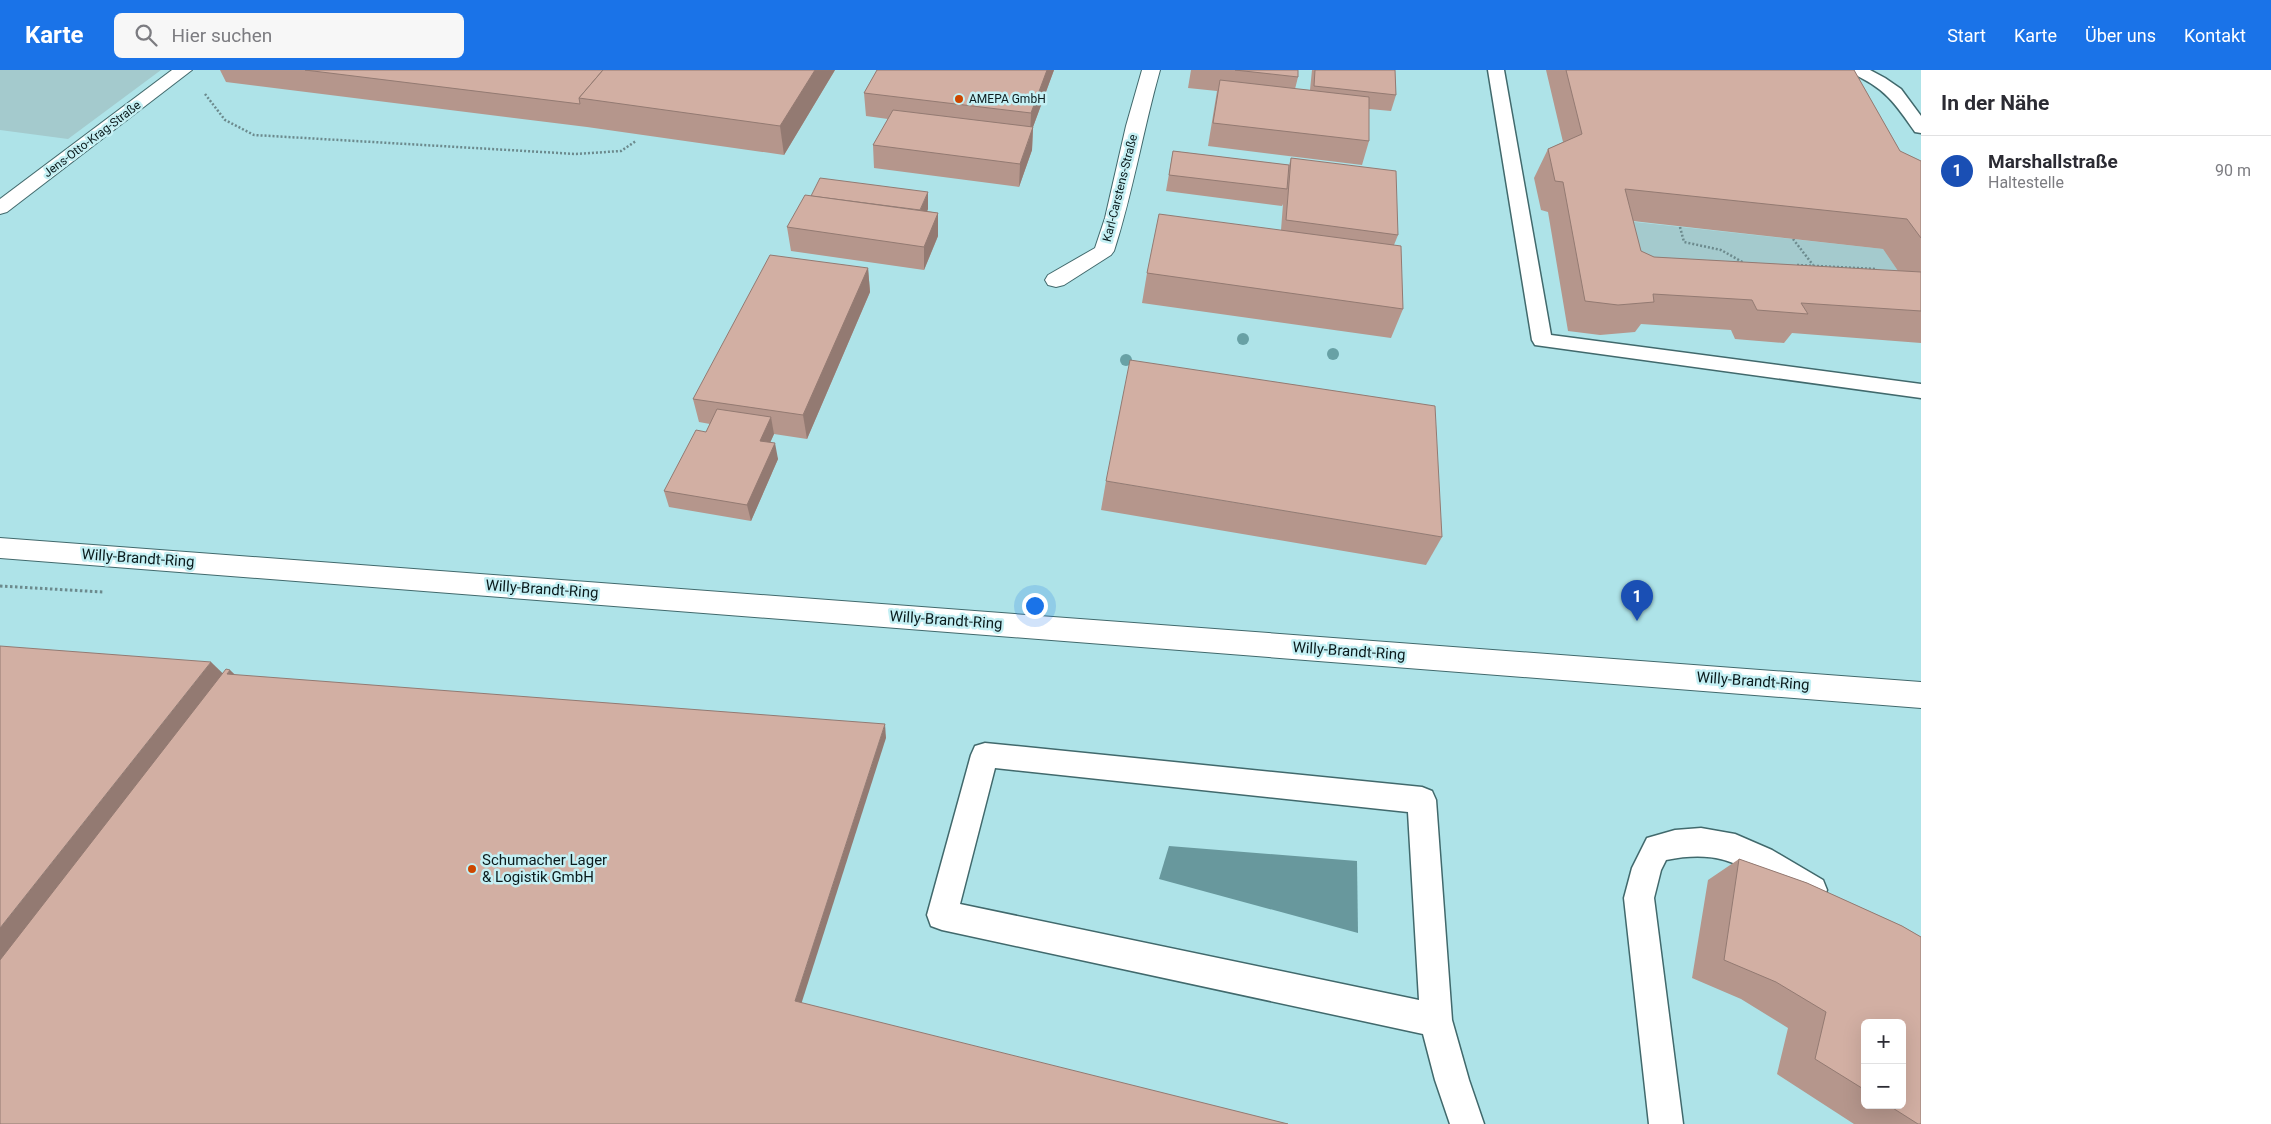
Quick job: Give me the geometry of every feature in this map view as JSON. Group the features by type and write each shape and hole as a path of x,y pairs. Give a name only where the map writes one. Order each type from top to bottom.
{"street":[{"name":"Jens-Otto-Krag-Straße","path":"0,208 183,70"},
{"name":"Karl-Carstens-Straße","path":"1056,280 1104,251 1115,218 1135,126 1150,70"},
{"name":"Willy-Brandt-Ring","path":"0,548 1921,695"}],"lane":[{"path":"1496,70 1542,340 1921,391"},
{"path":"1857,70 1874,77 1898,93 1921,128"},
{"path":"1436,1020 942,915 985,755 1422,800 1436,1020 1452,1080 1467,1124"},
{"path":"1666,1124 1639,898 1647,868 1657,848 1682,843 1707,842 1741,851 1835,903"}],"path":[{"path":"205,94 225,120 254,135 576,154 621,151 636,141"},
{"path":"1680,226 1684,242 1690,246 1704,246 1723,251 1740,259 1752,269"},
{"path":"1793,239 1814,265"},
{"path":"1788,265 1877,269"}],"shaded area":[{"path":"0,70 1921,70 1921,1124 0,1124"},
{"path":"0,70 161,70 68,139 0,130"},
{"path":"1608,219 1883,249 1920,303 1636,286"},
{"path":"1169,846 1357,861 1358,933 1159,879"}],"building":[{"path":"305,70 603,70 579,98 580,104"},
{"path":"603,70 815,70 780,126 579,98"},
{"path":"877,70 1047,70 1031,113 864,93"},
{"path":"1235,70 1298,70 1298,77"},
{"path":"1315,70 1395,70 1396,95 1314,86"},
{"path":"1566,70 1854,70 1900,151 1921,161 1921,238 1907,219 1625,189 1641,251 1654,257 1921,272 1921,311 1801,303 1808,314 1757,310 1752,300 1653,294 1654,302 1618,305 1585,301 1563,182 1555,181 1548,149 1582,134"},
{"path":"1220,80 1369,97 1369,141 1213,123"},
{"path":"893,110 1033,127 1020,164 873,145"},
{"path":"1173,151 1289,165 1287,189 1169,175"},
{"path":"1291,158 1396,171 1398,235 1286,220"},
{"path":"820,178 928,192 920,210 811,196"},
{"path":"805,195 938,213 924,247 787,227"},
{"path":"1159,214 1401,246 1403,309 1147,273"},
{"path":"770,255 868,268 803,415 693,399"},
{"path":"1130,360 1435,406 1442,537 1106,481"},
{"path":"717,409 771,417 760,441 775,443 747,505 664,491 696,430 706,432"},
{"path":"0,646 211,662 0,928"},
{"name":"Schumacher Lager & Logistik GmbH","path":"226,669 230,670 227,674 885,724 795,1001 1288,1124 0,1124 0,960"},
{"path":"1739,859 1807,883 1902,926 1921,937 1921,1124 1894,1109 1906,1109 1906,1019 1861,1019 1861,1088 1815,1059 1826,1012 1776,982 1724,960"}],"place":[{"name":"AMEPA GmbH","path":"959,99"},
{"name":"Marshallstraße","path":"1637,621"},
{"name":"Schumacher Lager & Logistik GmbH","path":"472,869"}]}
